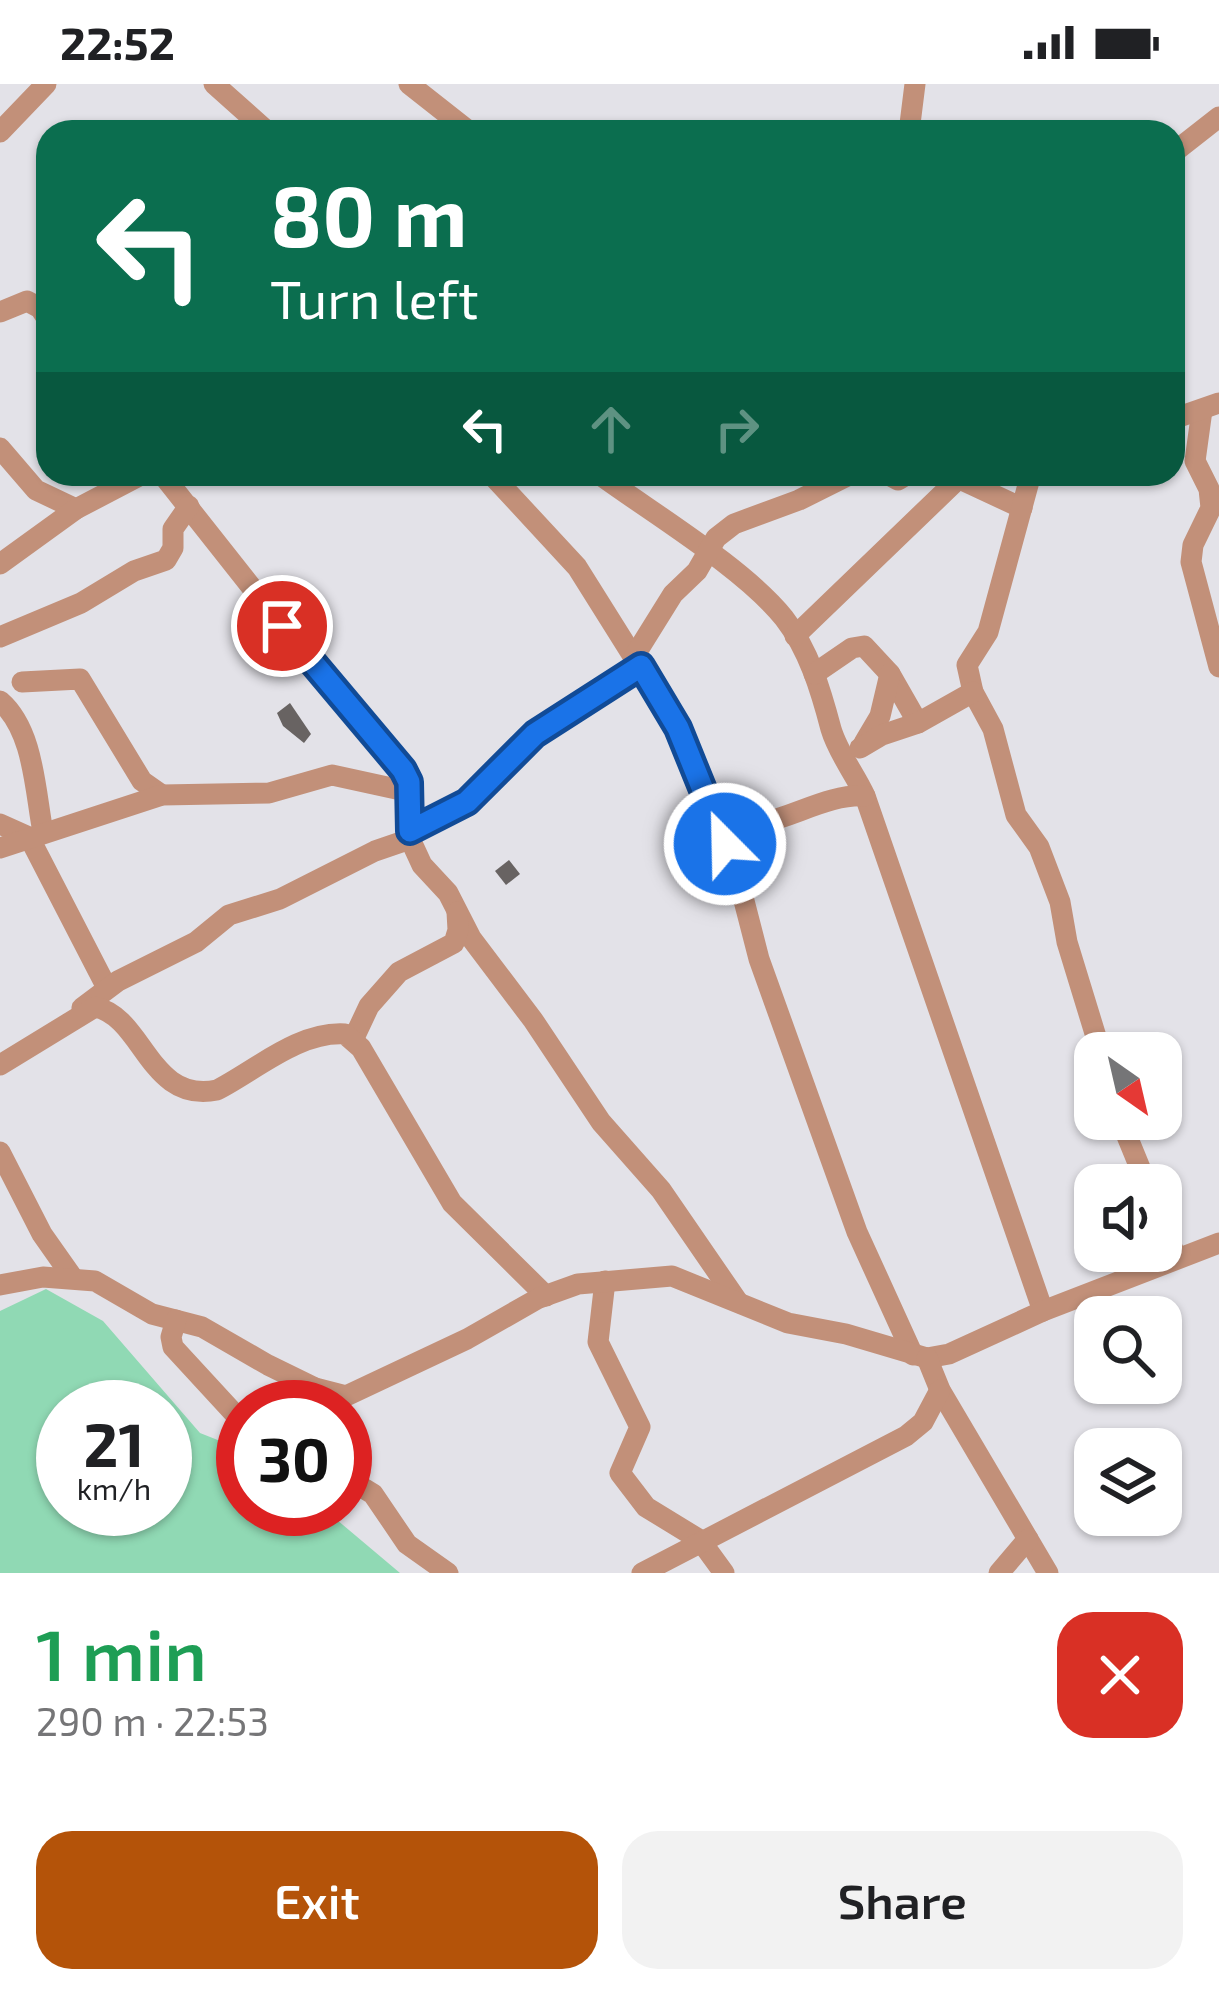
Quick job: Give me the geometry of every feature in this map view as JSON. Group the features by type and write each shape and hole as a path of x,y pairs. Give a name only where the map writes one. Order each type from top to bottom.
{"street":[{"path":"0,132 46,84"},
{"path":"214,84 254,120"},
{"path":"409,84 455,120"},
{"path":"910,120 915,84"},
{"path":"1185,144 1219,117"},
{"path":"0,312 27,301 36,306"},
{"path":"1210,407 1195,461 1209,489 1211,508 1193,545 1191,562 1219,668"},
{"path":"0,448 36,490 76,509"},
{"path":"0,564 76,509 120,486"},
{"path":"172,486 403,770 410,792 410,835 422,865 448,893 471,938 601,1122 661,1190 739,1302"},
{"path":"502,486 577,567 678,728 712,820 734,862 759,959 857,1232 920,1357 1048,1573"},
{"path":"616,486 770,604 795,636 827,704 831,729 866,796 1043,1311"},
{"path":"65,1024 107,988 196,942 229,915 280,899 467,802 535,734 638,660 673,594 697,571 705,551 734,524 827,486"},
{"path":"795,636 944,486"},
{"path":"980,486 1022,508"},
{"path":"1027,486 988,632 967,665 974,692 993,729 1016,815 1037,843 1060,902 1095,1032"},
{"path":"0,637 166,560 173,548 173,530 189,506"},
{"path":"814,674 860,645 868,648 890,674 918,723"},
{"path":"853,771 860,748 880,716 890,674"},
{"path":"22,682 80,679 142,781 162,794"},
{"path":"860,748 974,692"},
{"path":"0,701 10,711 29,754 36,835 107,988"},
{"path":"0,848 162,794 269,793 332,775 410,792"},
{"path":"712,820 730,827 749,825 844,795 866,796"},
{"path":"0,824 36,835"},
{"path":"353,1040 369,1006 399,972 454,944 457,911"},
{"path":"0,1064 95,1007 110,1012 151,1063 174,1083 203,1093 218,1090 274,1057 326,1035 345,1034 452,1203 546,1296"},
{"path":"0,1152 42,1234 73,1279"},
{"path":"1182,1256 1219,1243"},
{"path":"372,1385 578,1284 672,1276 788,1323 846,1334 920,1357 949,1354 1141,1272"},
{"path":"0,1285 43,1276 95,1281 152,1314 202,1327 300,1380"},
{"path":"605,1281 598,1342 640,1426 620,1473 646,1508 700,1540 724,1573"},
{"path":"176,1320 173,1347 216,1391"},
{"path":"643,1573 916,1430 940,1390"},
{"path":"372,1493 407,1544 448,1573"},
{"path":"999,1573 1028,1538"}],"green space":[{"path":"46,1289 103,1321 154,1380 36,1380 36,1536 192,1536 192,1424 216,1439 216,1536 356,1536 400,1573 0,1573 0,1311"}],"building":[{"path":"290,703 311,734 304,743 283,726 277,713"},
{"path":"509,860 520,874 506,885 495,871"}],"route":[{"path":"282,626 403,770 409,782 410,831 467,802 535,734 641,666 678,728 725,844"}]}
